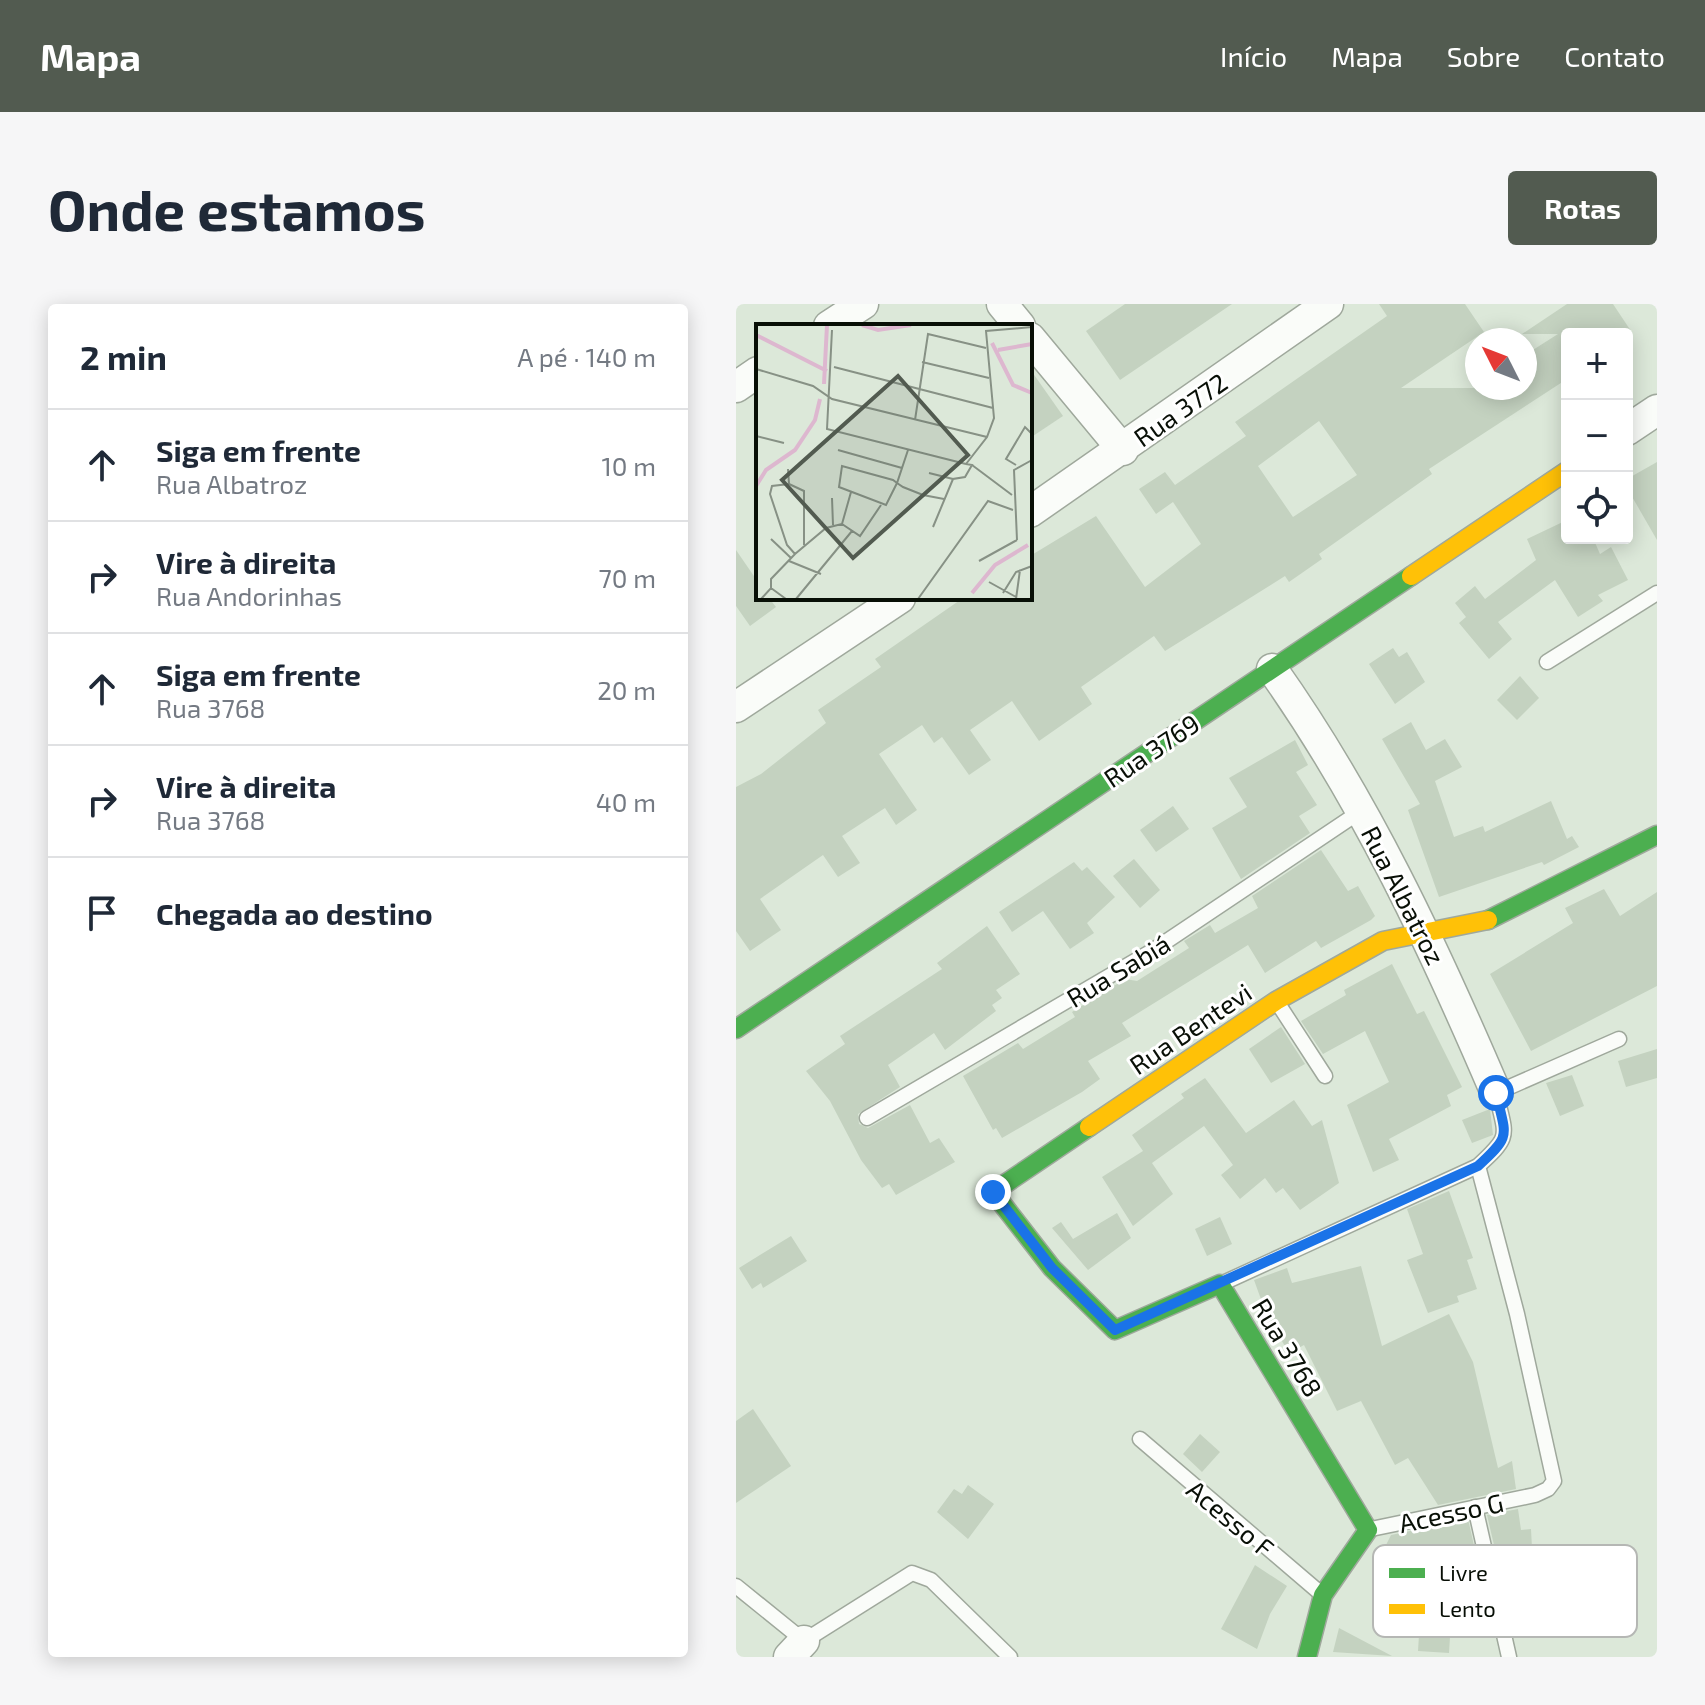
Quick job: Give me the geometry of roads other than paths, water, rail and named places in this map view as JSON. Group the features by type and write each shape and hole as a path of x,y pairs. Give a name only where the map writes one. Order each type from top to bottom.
{"street":[{"path":"832,324 863,304"},
{"path":"1002,304 1018,324"},
{"name":"Rua 3772","path":"1032,511 1328,304"},
{"path":"1032,340 1123,450"},
{"path":"736,387 756,373"},
{"path":"1633,426 1657,410"},
{"name":"Rua 3769","path":"736,1029 1566,472"},
{"path":"736,707 897,600"},
{"name":"Rua Albatroz","path":"1272,669 1312,725 1428,935 1496,1093"},
{"name":"Rua Bentevi","path":"993,1192 1276,1001 1383,941 1428,935 1488,920 1656,837"},
{"name":"Rua 3768","path":"993,1192 1052,1268 1115,1330 1220,1284 1368,1530"},
{"path":"1307,1657 1323,1595 1368,1530"}],"lane":[{"path":"1547,662 1657,593"},
{"name":"Rua Sabiá","path":"867,1118 1152,951 1361,811"},
{"path":"1276,1001 1325,1076"},
{"path":"1496,1093 1619,1039"},
{"name":"Rua Albatroz","path":"1478,1166 1502,1143 1505,1135 1496,1093"},
{"path":"1220,1284 1478,1166"},
{"name":"Acesso G","path":"1368,1530 1535,1495 1548,1489 1554,1481 1517,1314 1478,1166"},
{"name":"Acesso F","path":"1140,1439 1323,1595"},
{"path":"1475,1507 1484,1545"},
{"path":"736,1586 797,1649 912,1573 931,1580 1010,1657"},
{"path":"1504,1637 1509,1657"}]}
